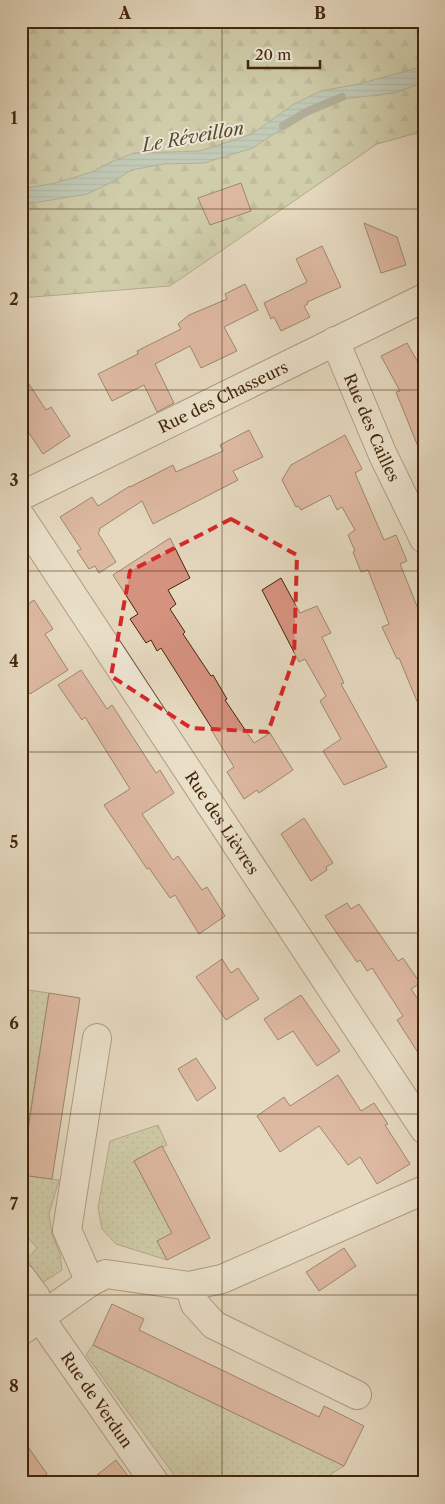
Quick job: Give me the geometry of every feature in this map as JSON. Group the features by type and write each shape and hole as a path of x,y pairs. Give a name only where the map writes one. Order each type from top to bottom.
{"street":[{"name":"Rue des Chasseurs","path":"21,496 424,298"},
{"name":"Rue des Cailles","path":"335,341 382,455 424,539"},
{"name":"Rue des Lièvres","path":"21,517 424,1129"},
{"path":"90,1282 67,1230 96,1038"},
{"path":"31,1325 90,1282 106,1274 189,1286 222,1279 424,1190"},
{"path":"21,1277 36,1297 31,1325"},
{"path":"189,1286 196,1304 214,1326 357,1395"},
{"name":"Rue de Verdun","path":"31,1325 155,1483"}],"highlighted area":[{"path":"231,519 297,555 294,658 268,732 191,728 111,676 130,571"}],"green space":[{"path":"21,21 424,21 424,131 377,144 170,286 21,298"},
{"path":"21,989 49,993 21,1170"},
{"path":"158,1125 167,1145 134,1161 172,1233 157,1241 167,1260 116,1244 102,1229 98,1208 110,1141"},
{"path":"21,1175 59,1180 49,1214 52,1234 60,1254 62,1270 42,1283 27,1259 37,1248 29,1239 21,1246"},
{"path":"93,1345 344,1466 317,1483 180,1483 86,1355"}],"water":[{"path":"424,66 424,82 395,93 325,101 297,115 277,132 253,148 204,163 164,164 131,170 114,181 87,194 21,205 21,189 55,183 92,172 134,153 200,151 252,134 294,104 321,91 363,83"}],"building":[{"path":"241,183 251,211 210,225 198,198"},
{"path":"364,223 397,237 406,265 381,273"},
{"path":"322,246 341,287 307,302 308,304 304,306 310,317 281,331 274,317 271,319 264,303 307,282 296,259"},
{"path":"245,284 258,310 224,327 237,351 201,368 190,346 155,364 174,403 157,412 144,385 112,401 98,374 138,354 137,351 181,329 178,324 189,315 227,299 225,294"},
{"path":"407,343 424,373 423,459 396,392 400,391 381,356"},
{"path":"21,372 46,410 51,407 70,436 43,454 21,421"},
{"path":"249,430 263,457 233,471 238,480 153,524 142,501 99,529 98,533 116,562 99,573 95,566 89,569 77,551 81,549 60,517 92,497 98,506 130,486 173,465 176,472 223,451 220,445"},
{"path":"345,435 362,469 355,473 384,540 396,535 407,561 400,564 419,611 424,609 424,718 399,658 397,659 382,627 389,624 368,570 361,572 348,535 355,530 342,507 337,510 330,495 301,510 298,506 296,507 282,480 291,465"},
{"path":"170,538 190,578 168,590 176,604 170,609 185,632 183,634 211,676 213,675 227,699 225,700 254,743 270,733 293,770 259,793 257,790 244,799 227,772 234,767 213,730 161,648 157,651 151,640 146,643 130,619 138,614 113,575"},
{"path":"281,578 300,613 317,606 331,633 322,637 344,683 341,684 387,767 344,785 323,751 341,739 320,701 326,696 305,659 299,662 262,590"},
{"path":"34,600 53,629 45,634 68,670 30,694 21,681 21,609"},
{"path":"81,670 107,709 112,705 156,773 160,770 174,793 142,814 173,860 178,856 202,890 207,887 225,916 199,934 175,895 170,898 149,868 147,869 104,805 130,789 85,717 82,720 58,685"},
{"path":"304,818 333,863 326,867 327,870 311,881 281,834"},
{"path":"347,903 351,909 359,904 398,961 403,958 420,983 411,989 421,1004 424,1002 424,1062 397,1020 403,1016 372,968 367,971 360,960 357,962 325,916"},
{"path":"222,959 231,973 238,968 259,999 226,1020 196,977"},
{"path":"49,993 80,998 52,1179 21,1175"},
{"path":"301,995 340,1051 317,1066 293,1031 278,1040 264,1019"},
{"path":"196,1058 216,1088 197,1101 178,1069"},
{"path":"338,1075 361,1111 374,1103 388,1124 385,1125 410,1164 377,1184 360,1157 348,1165 319,1126 280,1152 257,1116 284,1097 290,1106"},
{"path":"162,1146 210,1238 167,1260 157,1241 172,1233 134,1161"},
{"path":"344,1248 356,1266 319,1291 306,1272"},
{"path":"112,1304 144,1319 139,1330 319,1417 324,1406 364,1426 344,1466 93,1345"},
{"path":"21,1437 47,1474 36,1483 21,1483"},
{"path":"116,1460 133,1483 87,1483"}],"waterway":[{"name":"Le Réveillon","path":"283,126 306,112 342,97"}]}
